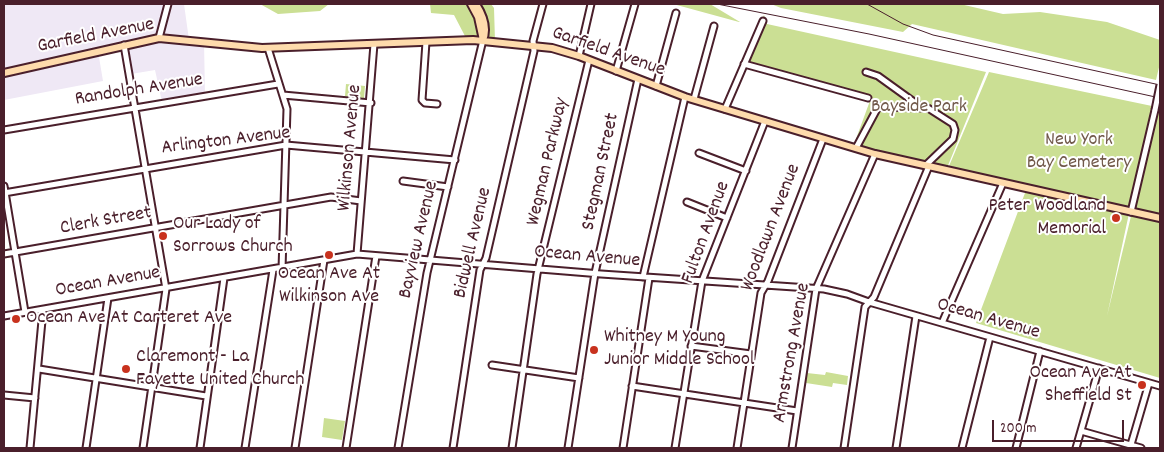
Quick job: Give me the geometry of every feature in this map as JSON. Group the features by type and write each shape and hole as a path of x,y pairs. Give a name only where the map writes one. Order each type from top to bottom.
{"main road":[{"name":"Bayview Avenue","path":"471,4 478,17 483,40"},
{"name":"Bayview Avenue","path":"476,4 484,24 485,33 483,40"},
{"name":"Garfield Avenue","path":"4,73 159,38 268,48 483,40 552,48 589,60 685,97 875,154 1160,218"}],"street":[{"path":"159,38 168,4"},
{"name":"Bidwell Avenue","path":"453,448 480,270 484,263 544,4"},
{"path":"578,56 592,4"},
{"path":"616,71 635,4"},
{"path":"656,86 676,12"},
{"path":"725,109 763,21"},
{"path":"694,99 714,26"},
{"name":"Bayview Avenue","path":"398,448 431,260 483,40"},
{"path":"426,42 422,100 425,103 438,104"},
{"name":"Wilkinson Avenue","path":"357,254 371,103 374,44"},
{"path":"124,45 166,288 143,448"},
{"path":"268,48 287,109 282,268"},
{"name":"Wegman Parkway","path":"512,448 539,269 589,60"},
{"path":"744,64 868,98"},
{"path":"866,72 878,76 922,107"},
{"name":"Stegman Street","path":"568,448 595,273 638,79"},
{"name":"Randolph Avenue","path":"4,130 278,84"},
{"path":"1131,212 1160,85"},
{"path":"283,95 371,103"},
{"path":"623,448 646,277 685,97"},
{"path":"844,448 865,307 874,297 928,166 953,139 955,130 953,124 928,108 878,107 856,148"},
{"name":"Fulton Avenue","path":"675,448 702,281 765,121"},
{"name":"Woodlawn Avenue","path":"737,448 761,293 823,139"},
{"name":"Arlington Avenue","path":"4,190 286,145 455,160"},
{"path":"699,153 746,171"},
{"name":"Armstrong Avenue","path":"792,448 816,289 875,154"},
{"path":"403,181 448,187"},
{"path":"942,323 1003,184"},
{"path":"4,190 26,312"},
{"name":"Clerk Street","path":"4,254 331,197 361,200"},
{"path":"687,202 727,218"},
{"name":"Ocean Avenue","path":"4,316 357,254 816,289 847,294 916,316 1160,386"},
{"path":"346,448 376,256"},
{"path":"295,448 324,260"},
{"path":"245,448 273,270"},
{"path":"200,448 224,278"},
{"path":"86,448 108,298"},
{"path":"30,448 39,369 43,310"},
{"path":"896,448 916,316"},
{"path":"962,448 990,337"},
{"path":"691,346 751,354"},
{"path":"1016,448 1040,351"},
{"path":"492,365 579,378"},
{"path":"1076,448 1099,368"},
{"path":"39,369 95,380 206,396"},
{"path":"1131,447 1149,383"},
{"path":"632,386 797,411"},
{"path":"4,395 35,398"},
{"path":"1081,431 1131,447 1141,448"}],"shaded area":[{"path":"4,4 184,4 189,40 204,41 205,95 162,102 155,70 131,74 125,44 98,51 103,81 4,100"}],"green space":[{"path":"260,4 329,4 320,11 278,14"},
{"path":"430,4 491,4 494,8 495,41 466,38 454,15 431,13"},
{"path":"673,4 710,4 740,22 739,22"},
{"path":"771,4 960,4 1003,14 1040,12 1107,22 1160,40 1160,63 1156,80 912,24 903,32 781,8"},
{"name":"Bayside Park","path":"764,15 767,24 986,72 947,168 853,147 871,98 744,62"},
{"name":"New York Bay Cemetery","path":"989,72 1152,106 1107,316 1157,108 1160,109 1160,378 976,323 1028,185 949,166"},
{"path":"346,84 365,86 364,98 345,96"},
{"path":"826,372 848,376 847,385 833,383 832,387 806,383 807,373 825,375"},
{"path":"324,418 345,421 342,440 322,437"}],"tram line":[{"path":"717,4 869,34 1160,98"}],"railway":[{"path":"867,4 903,24 933,35 1160,85"}],"place":[{"name":"Peter Woodland Memorial","path":"1116,218"},
{"name":"Our Lady of Sorrows Church","path":"163,236"},
{"name":"Ocean Ave At Wilkinson Ave","path":"329,255"},
{"name":"Ocean Ave At Carteret Ave","path":"16,319"},
{"name":"Whitney M Young Junior Middle School","path":"594,350"},
{"name":"Claremont - La Fayette United Church","path":"126,369"},
{"name":"Ocean Ave At Sheffield St","path":"1142,385"}]}
